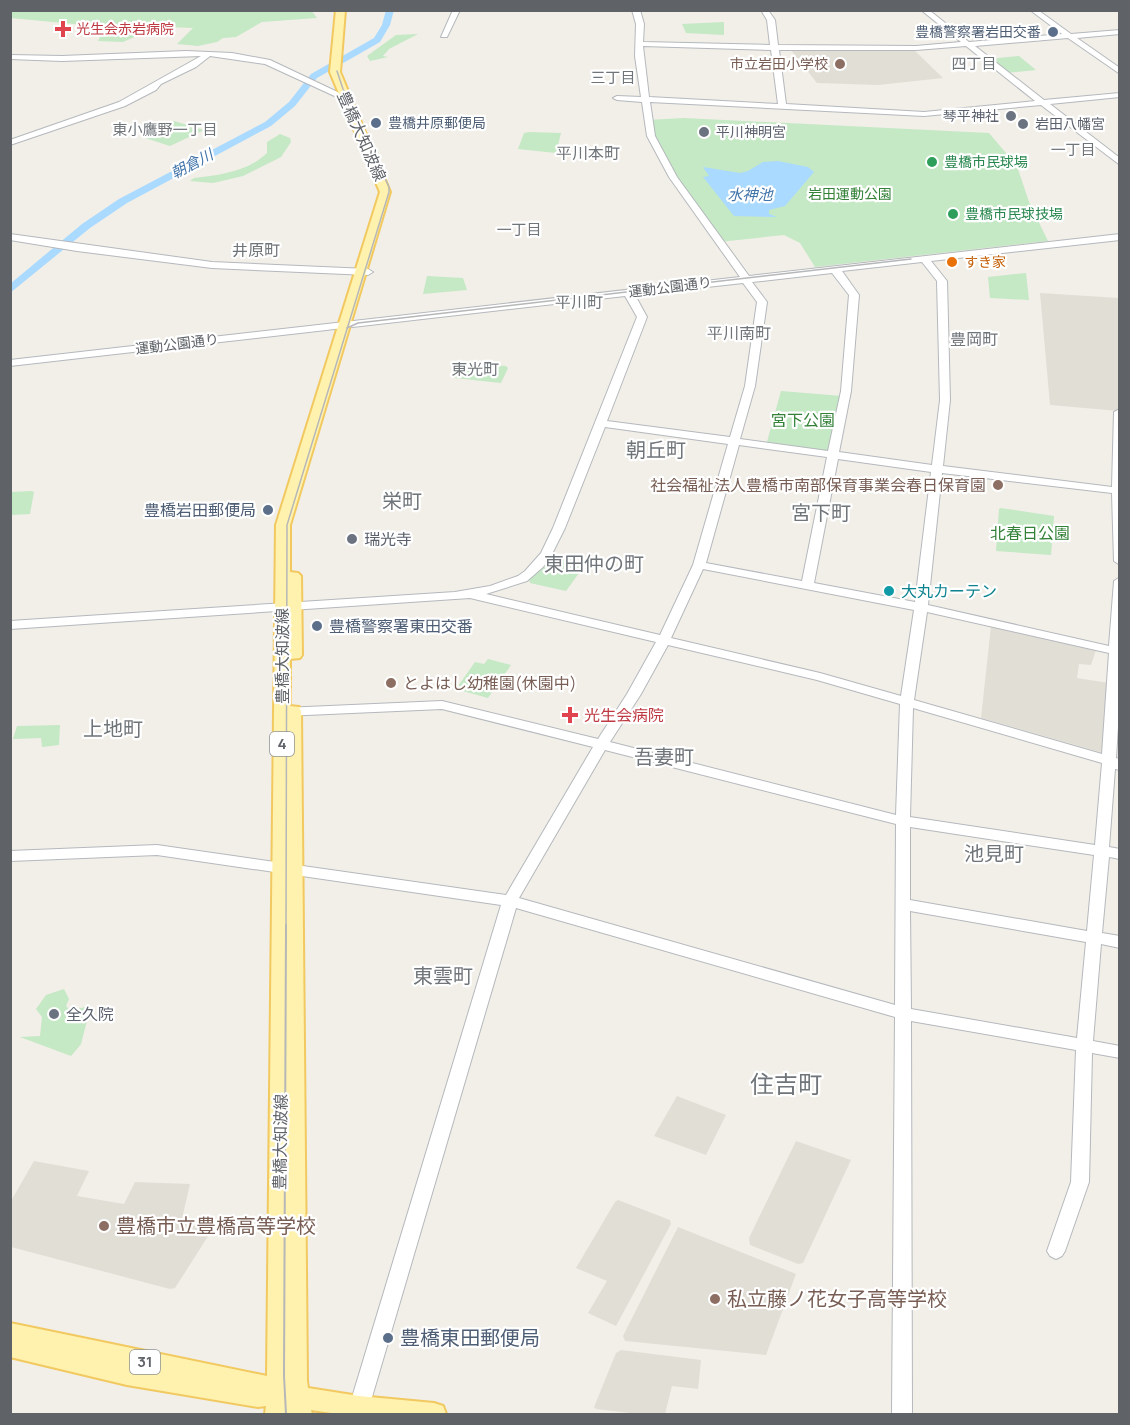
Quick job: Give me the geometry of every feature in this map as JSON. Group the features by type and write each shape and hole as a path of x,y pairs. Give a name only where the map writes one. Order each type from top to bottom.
{"main road":[{"name":"豊橋大知波線","path":"341,10 335,72 385,187 365,272"},
{"name":"豊橋大知波線","path":"288,1405 295,1381 288,868 289,607 292,525 349,324 390,201 392,187 337,68"},
{"name":"31","path":"10,1333 136,1361 260,1384 288,1405"},
{"name":"31","path":"10,1347 128,1374 258,1396 288,1405"},
{"path":"288,1405 434,1414"}],"street":[{"path":"444,35 457,10"},
{"path":"358,1411 510,901 634,694 664,640 699,565 750,386 762,302 659,155 651,136 645,99 639,57 640,24 636,10"},
{"path":"764,10 771,20 782,106"},
{"path":"924,10 1119,163"},
{"path":"1033,10 1119,72"},
{"path":"640,44 855,49 969,46 1119,32"},
{"path":"10,57 70,58 158,52 258,59 344,97"},
{"path":"10,143 122,104 193,65 208,54"},
{"path":"617,98 924,114 1119,95"},
{"path":"10,237 75,248 212,265 365,272"},
{"name":"運動公園通り","path":"10,363 1119,237"},
{"path":"902,1414 902,821 907,701 921,608 945,400 942,281 924,259"},
{"path":"807,586 846,391 854,295 835,269"},
{"name":"運動公園通り","path":"349,324 746,279"},
{"path":"10,625 472,594 515,581 529,574 548,551 572,498 642,316 629,294"},
{"path":"1119,412 1119,561"},
{"path":"601,423 936,469 1119,490"},
{"path":"699,565 921,608 1117,652"},
{"path":"1056,1251 1080,1182 1084,1046 1101,851 1114,763 1119,581"},
{"path":"472,594 820,677 1114,763"},
{"path":"288,712 442,705 902,821 1119,854"},
{"path":"10,856 157,850 510,901 901,1013 1119,1052"},
{"path":"903,904 1119,942"}],"shaded area":[{"path":"913,49 943,78 878,85 817,83 791,50"},
{"path":"1040,293 1119,298 1119,411 1050,405"},
{"path":"991,626 1096,650 1091,665 1079,664 1077,678 1109,683 1104,751 1100,752 981,718"},
{"path":"677,1096 726,1115 706,1155 654,1136"},
{"name":"私立藤ノ花女子高等学校","path":"796,1141 851,1160 803,1263 798,1264 750,1245 749,1238"},
{"name":"豊橋市立豊橋高等学校","path":"34,1161 89,1171 77,1196 124,1204 135,1182 190,1184 181,1223 212,1230 175,1288 170,1289 11,1247 11,1201"},
{"path":"618,1200 670,1220 671,1224 616,1326 588,1313 607,1281 576,1268"},
{"name":"私立藤ノ花女子高等学校","path":"678,1227 796,1274 766,1355 625,1341 623,1336"},
{"path":"621,1350 701,1360 698,1389 672,1386 665,1414 639,1414 596,1409 594,1407 616,1353"}],"green space":[{"path":"11,10 311,10 317,18 262,22 236,37 223,38 217,42 198,46 177,44 193,28 168,27 146,32 123,42 98,41 105,27 11,18"},
{"path":"724,22 724,35 686,33 682,24"},
{"path":"418,34 389,49 383,56 388,57 370,61 367,56 396,35"},
{"path":"1019,56 1036,70 1006,73 989,59"},
{"name":"岩田運動公園","path":"684,118 989,133 1017,166 1029,202 1048,241 815,267 800,243 784,235 719,242 659,155 648,120"},
{"path":"174,121 204,130 170,146 142,137"},
{"path":"524,133 561,133 556,153 518,149"},
{"path":"280,134 290,138 291,142 281,157 243,176 213,183 190,181 194,178 233,172 251,164 267,153 267,142"},
{"path":"1026,273 1029,300 990,298 988,277"},
{"path":"427,276 463,278 467,290 423,294"},
{"path":"463,363 508,368 501,383 455,378"},
{"name":"宮下公園","path":"781,391 842,396 830,451 767,442"},
{"path":"11,492 34,492 30,514 11,515"},
{"name":"北春日公園","path":"999,509 1054,516 1051,555 996,551"},
{"path":"550,554 587,562 566,591 530,583 529,580"},
{"path":"488,659 511,665 488,698 456,689 475,662 484,664"},
{"path":"60,725 59,745 42,747 41,738 13,739 17,726"},
{"path":"64,989 69,999 66,1006 71,1011 91,1005 81,1044 71,1056 20,1037 40,1036 42,1017 36,1009 46,995"}],"water":[{"name":"水神池","path":"778,161 808,167 814,172 785,206 769,210 769,214 777,217 734,216 703,177 709,176 703,167 740,173 763,162"}],"waterway":[{"name":"朝倉川","path":"10,290 86,226 123,201 268,124 292,104 314,76 377,40 386,25 390,10"}],"tram line":[{"path":"337,71 343,89 389,187 347,328"},
{"path":"347,328 358,323 911,259"},
{"path":"286,926 287,525 347,328"},
{"path":"286,925 284,1376 286,1414"}],"place":[{"name":"光生会赤岩病院","path":"63,29"},
{"name":"豊橋警察署岩田交番","path":"1053,32"},
{"name":"市立岩田小学校","path":"840,64"},
{"name":"琴平神社","path":"1011,116"},
{"name":"豊橋井原郵便局","path":"376,123"},
{"name":"岩田八幡宮","path":"1023,124"},
{"name":"平川神明宮","path":"704,132"},
{"name":"豊橋市民球場","path":"932,162"},
{"name":"豊橋市民球技場","path":"953,214"},
{"name":"すき家","path":"952,262"},
{"name":"社会福祉法人豊橋市南部保育事業会春日保育園","path":"998,485"},
{"name":"豊橋岩田郵便局","path":"268,510"},
{"name":"瑞光寺","path":"352,539"},
{"name":"大丸カーテン","path":"889,591"},
{"name":"豊橋警察署東田交番","path":"317,626"},
{"name":"とよはし幼稚園(休園中)","path":"391,683"},
{"name":"光生会病院","path":"570,715"},
{"name":"全久院","path":"54,1014"},
{"name":"豊橋市立豊橋高等学校","path":"104,1226"},
{"name":"私立藤ノ花女子高等学校","path":"715,1299"},
{"name":"豊橋東田郵便局","path":"388,1338"}],"district":[{"name":"四丁目","path":"974,64"},
{"name":"三丁目","path":"613,78"},
{"name":"東小鷹野一丁目","path":"165,130"},
{"name":"一丁目","path":"1073,150"},
{"name":"平川本町","path":"588,153"},
{"name":"一丁目","path":"519,230"},
{"name":"井原町","path":"256,250"},
{"name":"平川町","path":"579,302"},
{"name":"平川南町","path":"739,333"},
{"name":"豊岡町","path":"974,339"},
{"name":"東光町","path":"475,369"},
{"name":"朝丘町","path":"656,450"},
{"name":"栄町","path":"402,501"},
{"name":"宮下町","path":"821,513"},
{"name":"東田仲の町","path":"594,564"},
{"name":"上地町","path":"113,729"},
{"name":"吾妻町","path":"664,757"},
{"name":"池見町","path":"994,854"},
{"name":"東雲町","path":"443,976"},
{"name":"住吉町","path":"786,1085"}]}
